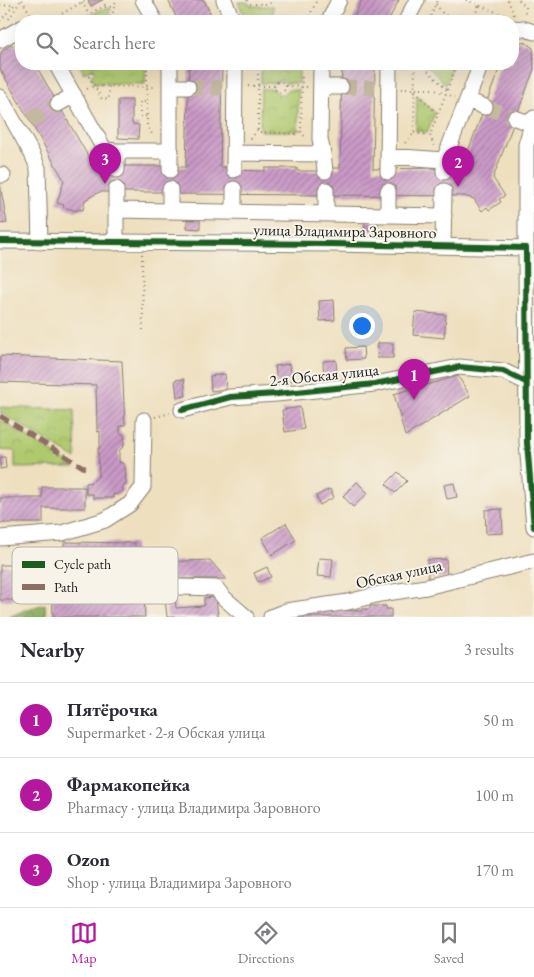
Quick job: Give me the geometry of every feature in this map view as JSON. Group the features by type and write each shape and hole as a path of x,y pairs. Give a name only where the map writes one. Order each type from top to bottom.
{"street":[{"path":"143,0 152,15"},
{"path":"224,0 230,15"},
{"path":"332,15 339,0"},
{"path":"409,15 417,0"},
{"path":"0,40 15,24"},
{"path":"519,28 534,32"},
{"path":"59,70 106,150 124,147 167,151"},
{"path":"170,70 167,151 170,170"},
{"path":"234,70 231,87 234,170"},
{"path":"321,70 320,140 324,154 325,171"},
{"path":"388,70 384,88 390,162 443,164 479,70"},
{"path":"171,87 188,87"},
{"path":"321,87 342,87"},
{"path":"58,104 74,96"},
{"path":"0,97 23,124 38,168 40,242"},
{"path":"467,101 485,107"},
{"path":"515,118 533,121 526,145 526,382 527,442 534,527"},
{"path":"117,170 124,147"},
{"path":"234,153 324,154"},
{"path":"116,189 116,243"},
{"path":"170,189 170,211"},
{"path":"234,190 234,212"},
{"path":"326,190 326,214"},
{"path":"388,191 388,215"},
{"path":"443,246 444,191"},
{"path":"116,210 444,216"},
{"name":"улица Владимира Заровного","path":"0,242 526,248"},
{"name":"2-я Обская улица","path":"182,410 230,397 374,384 459,367 503,371 526,382"},
{"path":"0,538 62,533 105,520 130,504 143,487 144,420"},
{"name":"Обская улица","path":"271,617 286,611 348,607 380,594 426,587 534,560"},
{"path":"178,587 216,588 224,598 246,617"}],"path":[{"path":"0,21 22,0 31,15"},
{"path":"59,15 86,0"},
{"path":"102,0 106,7"},
{"path":"110,15 116,0"},
{"path":"247,0 250,4 269,4 273,0"},
{"path":"310,15 316,0"},
{"path":"431,15 437,0"},
{"path":"466,0 505,15"},
{"path":"508,0 514,15"},
{"path":"519,0 526,7 525,14 519,17"},
{"path":"82,2 89,15 99,8 114,7"},
{"path":"0,6 16,4"},
{"path":"15,15 16,4"},
{"path":"436,4 446,15"},
{"path":"475,15 479,5"},
{"path":"93,70 90,77 102,99 109,99 109,86"},
{"path":"147,70 147,126 167,151"},
{"path":"258,70 257,130 259,133 300,132 302,70"},
{"path":"390,162 414,133 415,70"},
{"path":"428,70 447,90"},
{"path":"443,164 430,135 455,70"},
{"path":"231,87 275,86 278,82 283,82 286,86 321,87"},
{"path":"74,96 95,86 171,87"},
{"path":"275,86 275,90 280,93 285,90 286,86"},
{"path":"384,88 432,89 467,101"},
{"path":"414,90 438,114"},
{"path":"147,102 140,102 140,116 147,116"},
{"path":"414,133 430,135"},
{"path":"142,243 143,332"},
{"path":"144,420 182,410"}],"green space":[{"path":"238,2 246,2 252,6 273,6 273,15 244,15"},
{"path":"111,8 108,15 92,15 97,12"},
{"path":"94,70 146,70 145,84 95,83 91,76 95,72"},
{"path":"283,70 284,72 289,72 291,70 298,70 299,83 286,83 281,80 274,83 261,83 261,71"},
{"path":"431,70 451,70 446,84"},
{"path":"261,89 274,89 280,94 287,90 298,90 298,131 260,131"},
{"path":"417,96 435,113 427,132 416,131"},
{"path":"0,407 74,410 76,459 0,412"},
{"path":"0,420 75,467 15,468 15,451 0,450"},
{"path":"45,604 46,615 43,617 9,617 27,609"}],"building":[{"path":"88,0 102,0 91,6"},
{"path":"168,0 204,0 211,15 175,15"},
{"path":"362,0 399,0 391,15 355,15"},
{"path":"519,42 526,43 533,48 534,69 493,178 505,196 499,199 501,202 489,210 487,207 482,211 474,199 464,196 178,194 178,189 167,189 167,192 124,192 123,189 109,188 109,192 99,192 85,200 83,210 78,209 77,211 63,207 64,205 57,203 64,180 0,69 0,55 3,50 11,45 15,45 15,70 38,70 92,163 124,166 167,166 167,170 178,170 178,167 186,167 189,70 222,70 220,167 228,167 228,170 265,171 265,168 297,168 297,171 332,171 332,168 340,168 342,70 375,70 373,169 462,167 499,70 519,70"},
{"path":"118,100 132,100 132,124 139,125 138,139 118,138"},
{"path":"0,184 7,223 0,224"},
{"path":"187,220 200,220 200,229 187,228"},
{"path":"365,221 378,222 378,231 365,230"},
{"path":"334,300 335,320 320,321 319,301"},
{"path":"415,312 446,315 444,338 413,335"},
{"path":"378,343 393,343 393,358 377,358"},
{"path":"363,347 364,359 347,360 346,348"},
{"path":"0,356 122,361 125,425 120,426 120,433 124,435 124,446 119,451 119,462 125,466 126,485 122,486 123,491 117,495 113,494 113,498 93,498 93,494 86,494 86,483 92,482 99,476 98,448 100,448 100,431 97,432 96,385 0,382"},
{"path":"336,360 337,378 324,378 323,361"},
{"path":"290,364 292,381 277,383 275,366"},
{"path":"225,374 226,389 211,391 210,376"},
{"path":"458,376 470,396 405,436 394,394"},
{"path":"184,379 186,396 177,397 175,380"},
{"path":"300,407 304,429 285,432 282,410"},
{"path":"0,457 5,457 6,468 0,469"},
{"path":"398,472 407,481 395,493 386,484"},
{"path":"357,482 368,493 353,507 343,496"},
{"path":"454,483 457,497 447,499 444,485"},
{"path":"42,487 85,487 85,508 43,508 43,523 0,523 0,498 42,498"},
{"path":"330,489 334,497 320,505 316,496"},
{"path":"502,509 503,533 486,534 485,510"},
{"path":"286,523 296,540 272,555 262,538"},
{"path":"64,542 135,543 135,547 64,547"},
{"path":"319,558 333,559 331,577 317,576"},
{"path":"446,559 447,577 428,578 427,560"},
{"path":"210,560 226,579 178,579 178,561"},
{"path":"0,565 12,565 12,600 0,600"},
{"path":"267,567 271,577 258,582 254,573"},
{"path":"216,597 218,617 167,617 166,604 176,604 176,608 204,606 204,598"},
{"path":"53,604 144,604 145,617 53,617"},
{"path":"370,606 386,606 386,609 391,609 391,617 290,617 313,610 362,611 362,609 370,609"}],"tunnel":[{"path":"188,87 222,88"},
{"path":"341,87 375,88"},
{"path":"30,121 58,104"},
{"path":"485,107 515,118"}],"marked path":[{"path":"0,416 88,470"}],"cycle path":[{"path":"0,241 526,248 527,442 534,527"},
{"path":"182,410 230,397 375,384 459,367 503,371 526,382"}],"place":[{"name":"Ozon","path":"105,184"},
{"name":"Фармакопейка","path":"458,187"},
{"name":"Пятёрочка","path":"414,400"}]}
